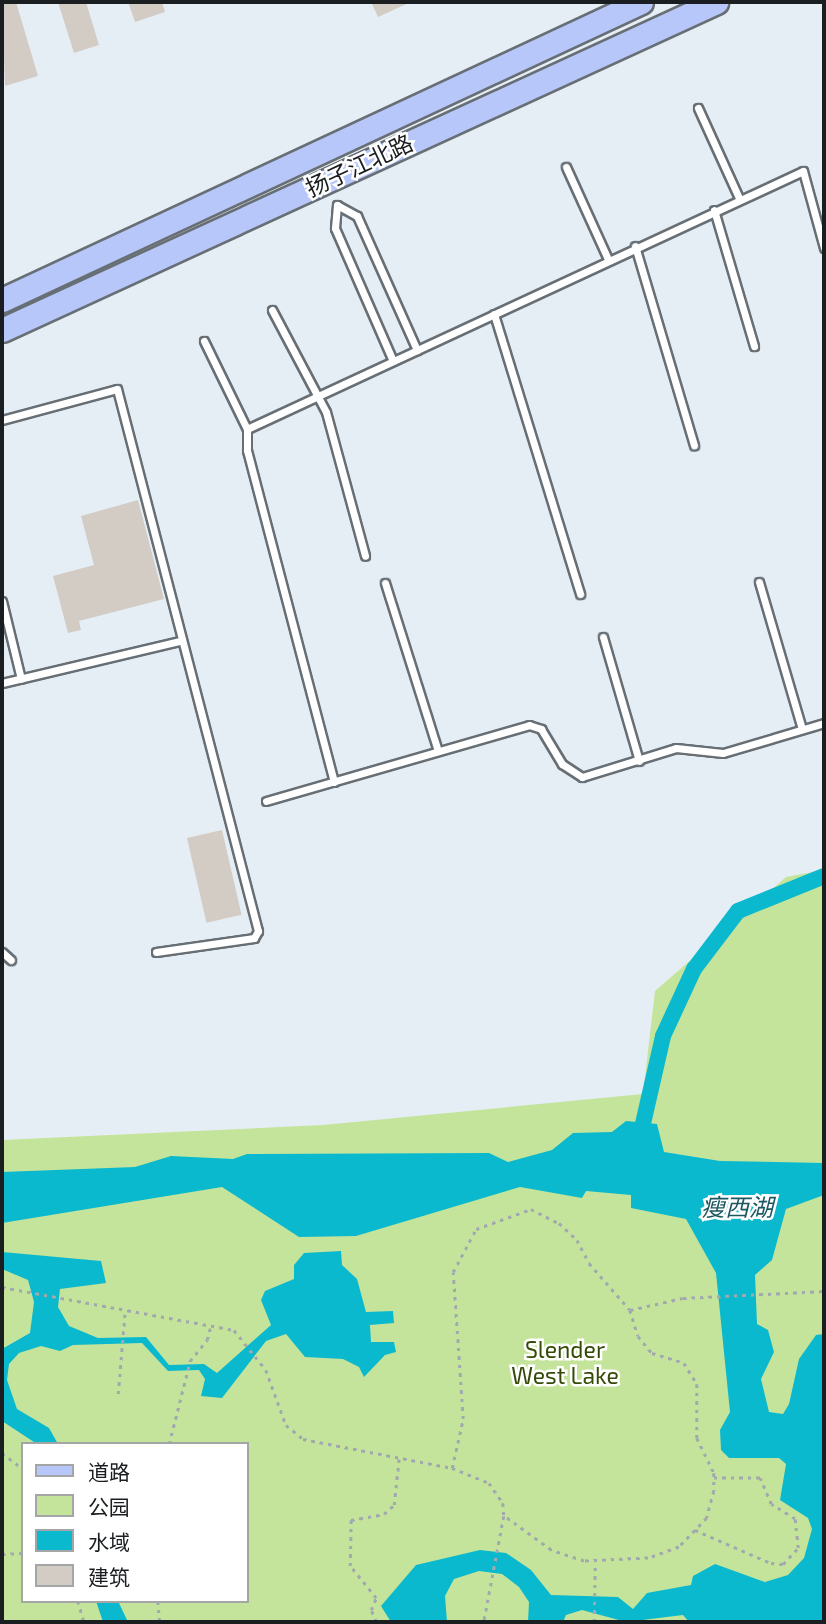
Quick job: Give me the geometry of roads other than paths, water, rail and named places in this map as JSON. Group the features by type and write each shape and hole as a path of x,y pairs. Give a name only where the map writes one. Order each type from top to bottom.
{"main road":[{"name":"扬子江北路","path":"2,300 640,2"},
{"name":"扬子江北路","path":"2,330 716,2"}],"lane":[{"path":"698,108 739,198"},
{"path":"566,167 608,259"},
{"path":"247,429 803,170 824,248"},
{"path":"393,361 335,229 337,205 357,216 417,350"},
{"path":"714,210 754,346"},
{"path":"635,246 694,445"},
{"path":"272,310 318,397 365,556"},
{"path":"494,314 580,594"},
{"path":"204,341 247,429 247,450 334,782"},
{"path":"2,420 117,389 180,641 258,931 254,938 156,952"},
{"path":"759,582 802,729"},
{"path":"386,583 438,751"},
{"path":"2,601 21,679"},
{"path":"603,637 639,761"},
{"path":"2,683 180,641"},
{"path":"266,801 529,725 541,729 562,764 582,777 676,748 723,753 824,723"},
{"path":"2,952 11,960"}],"water":[{"name":"瘦西湖","path":"626,1121 657,1124 664,1152 720,1161 824,1163 824,1195 786,1209 772,1260 755,1275 757,1324 768,1330 774,1352 761,1379 769,1412 783,1414 789,1404 799,1359 816,1335 824,1334 824,1622 689,1622 683,1615 626,1622 582,1610 566,1615 563,1622 528,1622 529,1602 519,1587 502,1574 479,1571 454,1579 445,1596 447,1622 391,1622 381,1606 416,1565 480,1550 506,1553 531,1570 551,1595 618,1597 633,1609 647,1593 691,1585 693,1576 715,1564 765,1582 788,1575 804,1558 812,1529 808,1518 780,1500 786,1464 779,1458 729,1458 721,1450 720,1430 730,1412 716,1273 686,1219 631,1208 631,1195 586,1191 582,1198 520,1187 356,1236 299,1237 222,1187 2,1223 2,1172 135,1167 171,1156 233,1159 247,1154 489,1153 508,1162 552,1150 573,1133 612,1132"},
{"path":"341,1251 342,1265 357,1279 366,1312 393,1311 394,1323 370,1325 371,1342 394,1342 396,1352 385,1355 364,1377 359,1367 343,1359 305,1357 286,1334 266,1341 222,1398 201,1396 205,1379 199,1370 168,1371 142,1343 73,1345 60,1351 41,1346 19,1353 9,1364 7,1380 17,1409 49,1428 57,1442 34,1442 2,1421 2,1349 30,1333 34,1302 28,1280 2,1269 2,1252 101,1261 106,1283 60,1289 58,1307 69,1326 98,1338 146,1337 169,1365 204,1364 217,1373 271,1325 261,1300 265,1291 294,1279 294,1265 304,1253"},
{"path":"97,1603 119,1603 128,1622 103,1622"}],"waterway":[{"path":"639,1141 663,1036 694,969 738,911 824,876"}],"park label":[{"name":"Slender West Lake","path":"565,1362"}]}
